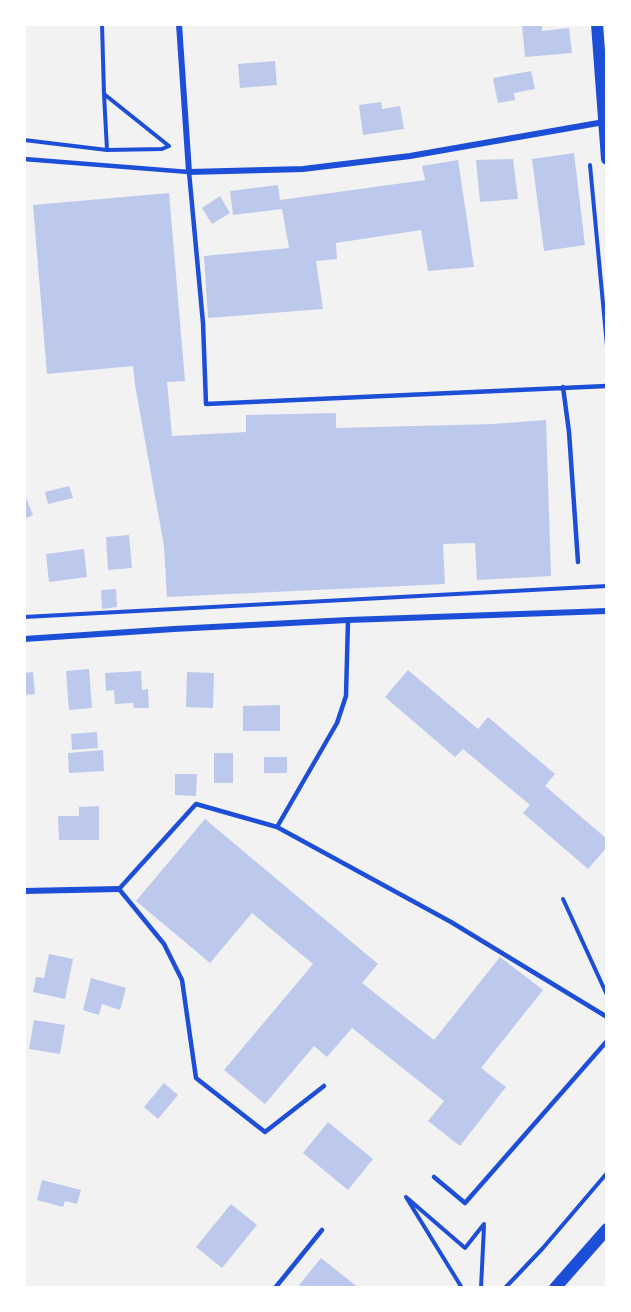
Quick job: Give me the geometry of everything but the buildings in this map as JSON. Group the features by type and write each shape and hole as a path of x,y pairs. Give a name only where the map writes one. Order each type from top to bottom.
{"main road":[{"path":"597,24 607,159"},
{"path":"555,1288 607,1229"}],"street":[{"path":"179,24 189,172 303,169 410,156 604,122"},
{"path":"24,639 348,620 607,610"},
{"path":"24,891 119,889"}],"lane":[{"path":"24,159 189,172 203,323 206,404 607,386"},
{"path":"563,387 569,432 578,562"},
{"path":"277,826 337,723 346,696 348,620"},
{"path":"324,1086 265,1132 196,1078 182,980 164,944 119,889 196,804 277,826 451,922 607,1017"},
{"path":"434,1177 465,1203 607,1041"},
{"path":"275,1288 322,1230"}],"path":[{"path":"102,24 106,150"},
{"path":"24,140 106,150 162,149 169,146 104,94"},
{"path":"590,159 607,346"},
{"path":"24,617 607,586"},
{"path":"564,899 607,995"},
{"path":"506,1288 607,1173"},
{"path":"462,1288 406,1197 465,1248 484,1224 481,1288"}]}
